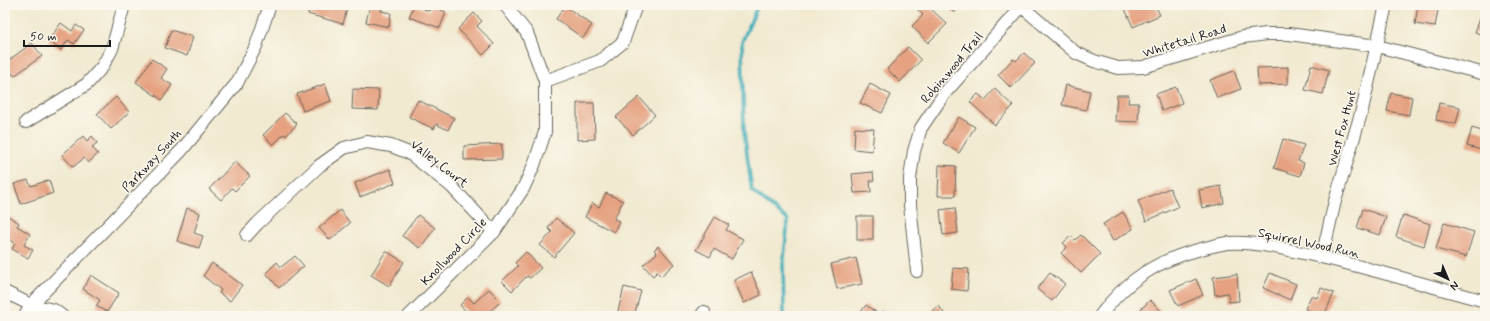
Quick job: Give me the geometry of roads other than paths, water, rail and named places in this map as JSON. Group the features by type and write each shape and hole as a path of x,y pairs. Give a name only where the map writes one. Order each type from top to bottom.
{"street":[{"path":"26,122 87,84 102,67 112,49 124,5"},
{"name":"Parkway South","path":"25,316 31,305 181,151 237,83 256,46 270,5"},
{"name":"Knollwood Circle","path":"409,316 494,232 523,189 534,165 545,132 545,81 527,33 505,5"},
{"path":"545,81 600,61 623,42 636,5"},
{"name":"West Fox Hunt","path":"1322,257 1335,201 1362,110 1386,5"},
{"name":"Whitetail Road","path":"1020,6 1076,54 1118,68 1143,67 1243,37 1267,34 1289,34 1377,46 1485,74"},
{"name":"Robinwood Trail","path":"917,271 916,250 910,205 910,178 914,150 921,128 944,94 1020,6"},
{"name":"Valley Court","path":"247,235 319,166 344,148 367,142 391,146 410,153 451,186 494,232"},
{"name":"Squirrel Wood Run","path":"1100,316 1111,300 1132,281 1150,269 1189,252 1228,243 1263,244 1322,257 1485,301"},
{"path":"5,292 31,305 54,310 62,316"}],"waterway":[{"path":"758,5 742,42 744,132 752,191 788,220 783,266 784,316"}]}
